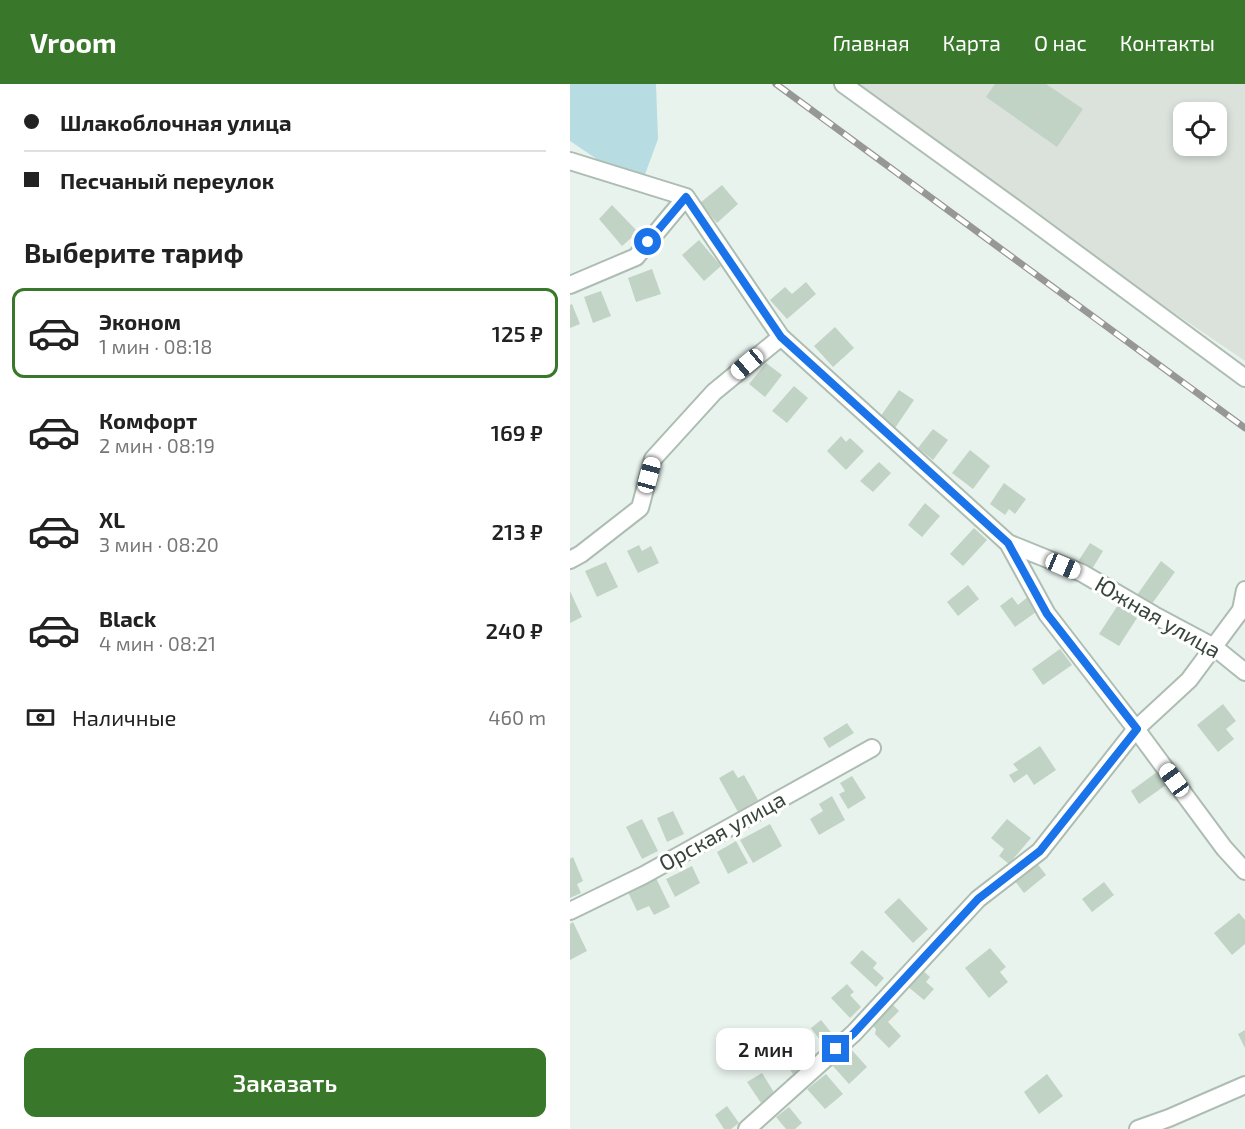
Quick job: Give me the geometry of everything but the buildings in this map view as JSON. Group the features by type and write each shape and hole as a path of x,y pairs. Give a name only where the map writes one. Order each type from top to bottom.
{"street":[{"path":"843,84 1245,378"},
{"path":"570,161 686,197 636,257 570,285"},
{"name":"Южная улица","path":"686,197 781,337 1008,543 1082,573 1214,647 1245,672"},
{"path":"570,560 640,508 654,459 714,392 781,337"},
{"path":"1008,543 1047,614 1137,729 1224,848 1245,871"},
{"path":"747,1129 854,1033 978,899 1040,851 1137,729 1189,680 1241,610 1245,590"},
{"name":"Орская улица","path":"570,911 644,875 872,748"},
{"path":"1138,1129 1245,1085"}],"shaded area":[{"path":"570,84 656,84 658,139 640,188 570,141"},
{"path":"837,84 1245,84 1245,361"}],"railway":[{"path":"776,84 1245,428"}],"route":[{"path":"648,242 686,197 781,337 1008,543 1047,614 1137,729 1040,851 978,899 854,1033 836,1049"}]}
